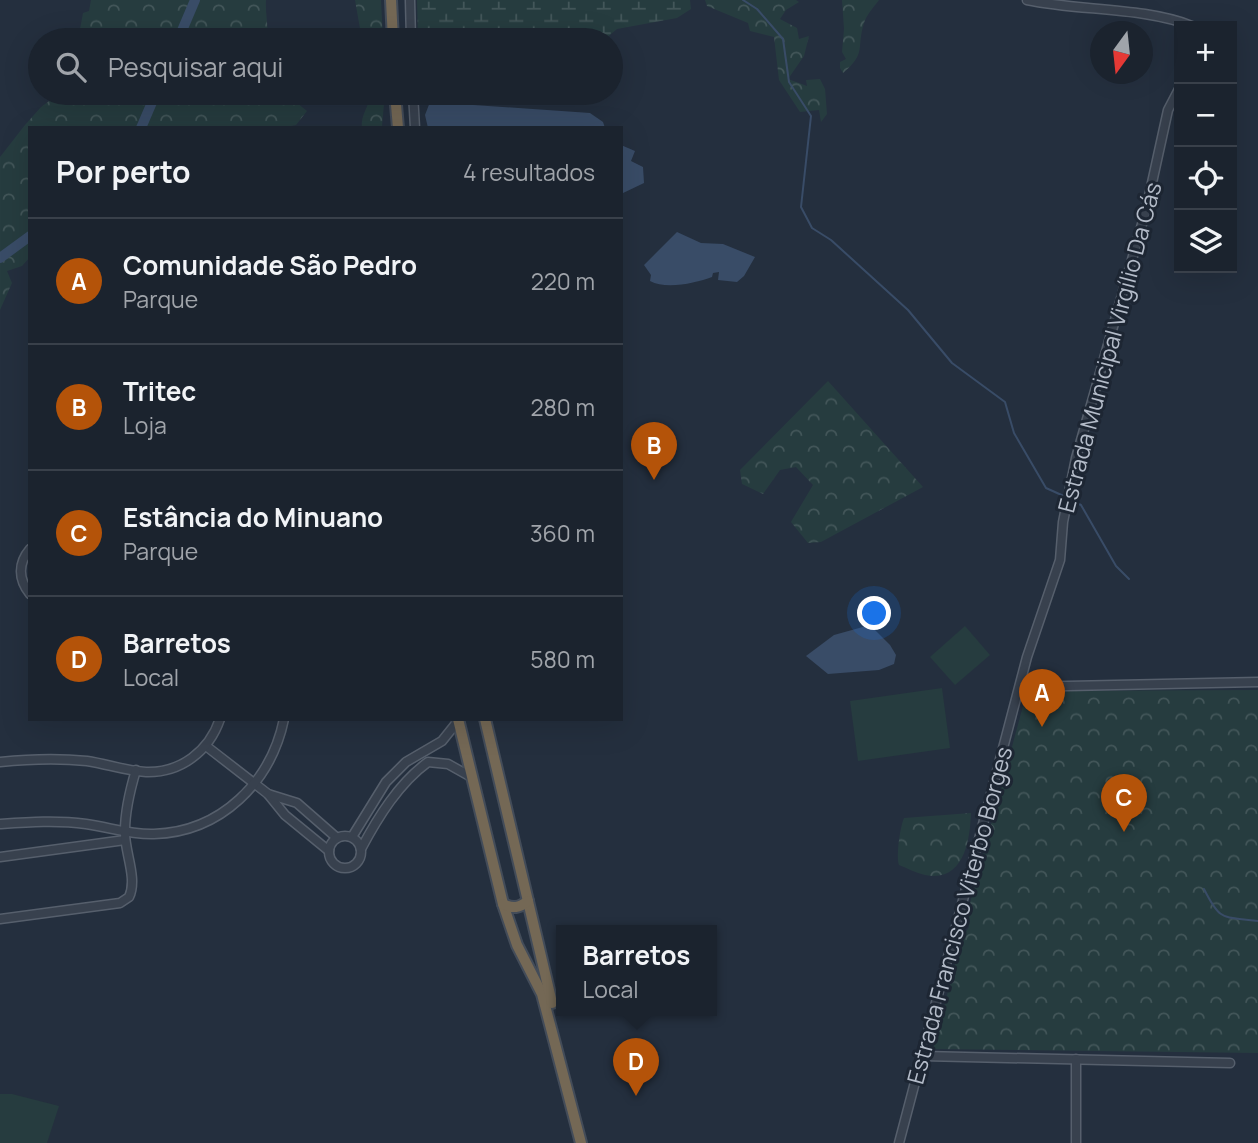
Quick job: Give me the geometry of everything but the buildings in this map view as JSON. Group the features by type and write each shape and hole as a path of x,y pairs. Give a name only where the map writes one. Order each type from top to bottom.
{"highway":[{"path":"393,0 394,28"},
{"path":"398,105 400,126"},
{"path":"458,721 502,904 517,945 542,994 580,1143"},
{"path":"485,721 586,1143"},
{"path":"502,904 515,908 528,901"}],"street":[{"path":"410,0 411,28"},
{"path":"1027,0 1049,5 1157,16 1174,21"},
{"name":"Estrada Municipal Virgílio Da Cás","path":"1020,687 1027,657 1060,560 1063,522 1076,458 1146,210 1168,110 1174,99"},
{"path":"414,105 415,126"},
{"path":"28,552 20,573 28,591"},
{"path":"1020,687 1258,682"},
{"name":"Estrada Francisco Viterbo Borges","path":"899,1143 1020,687"},
{"path":"0,762 60,759 153,772 169,769 192,758 206,746 219,721"},
{"path":"0,857 125,836 186,829 201,824 228,809 255,784 276,749 283,721"},
{"path":"352,837 386,782 406,762 442,741 457,721"},
{"path":"206,746 268,794 285,815 329,851"},
{"path":"361,849 352,837 344,836 337,838 329,851 335,865 347,868 357,863 361,857 361,849 394,795 428,762 448,764 473,778"},
{"path":"0,919 127,900 132,886 125,836 128,802 136,771"},
{"path":"268,794 297,803 337,838"},
{"path":"0,824 70,822 125,836"},
{"path":"923,1056 1230,1063"},
{"path":"1076,1059 1076,1143"}],"green space":[{"path":"91,0 266,0 268,28 80,28 83,13 89,11"},
{"path":"355,0 381,0 382,28 360,28"},
{"path":"417,0 690,0 691,9 677,18 622,28 418,28"},
{"path":"705,0 799,2 786,10 780,19 797,28 799,39 809,36 804,56 788,79 807,86 806,80 820,79 825,89 827,114 821,122 819,110 800,112 779,80 774,37 750,31 748,23 707,6"},
{"path":"842,0 879,0 864,23 858,55 843,73 840,62 846,59 842,52"},
{"path":"300,105 307,111 296,125 291,126 28,126 28,259 22,266 7,271 12,283 0,310 0,157 41,107"},
{"path":"368,105 384,105 382,126 362,126"},
{"path":"828,381 923,487 821,542 808,543 791,522 813,485 796,467 780,470 763,494 742,484 740,470"},
{"path":"965,626 990,655 955,685 930,657"},
{"path":"942,688 950,748 858,761 850,701"},
{"path":"1258,690 1258,1053 933,1049 962,938 969,927 966,918 1027,691"},
{"path":"971,813 966,847 956,866 948,872 938,876 925,875 899,865 899,842 904,818"},
{"path":"0,1094 12,1094 59,1106 47,1143 0,1143"}],"water":[{"path":"429,105 474,105 590,113 604,126 428,126 425,115"},
{"path":"623,146 635,151 631,161 643,167 644,183 623,193"},
{"path":"677,232 701,243 723,244 755,257 744,276 737,282 718,280 719,272 713,273 712,277 681,285 664,285 650,281 651,275 644,265"},
{"path":"870,625 890,645 896,655 894,664 879,670 828,674 806,656 834,635"}],"waterway":[{"path":"183,28 195,0"},
{"path":"743,0 757,9 783,39 789,82 811,116 801,207 812,228 831,240 908,310 952,363 1005,402 1014,433 1046,488 1066,497"},
{"path":"142,126 151,105"},
{"path":"0,258 28,237"},
{"path":"1071,500 1081,505 1116,566 1129,579"},
{"path":"1204,889 1215,908 1224,916 1258,921"}],"place":[{"name":"Tritec","path":"654,480"},
{"name":"Comunidade São Pedro","path":"1042,727"},
{"name":"Estância do Minuano","path":"1124,832"},
{"name":"Barretos","path":"636,1096"}]}
